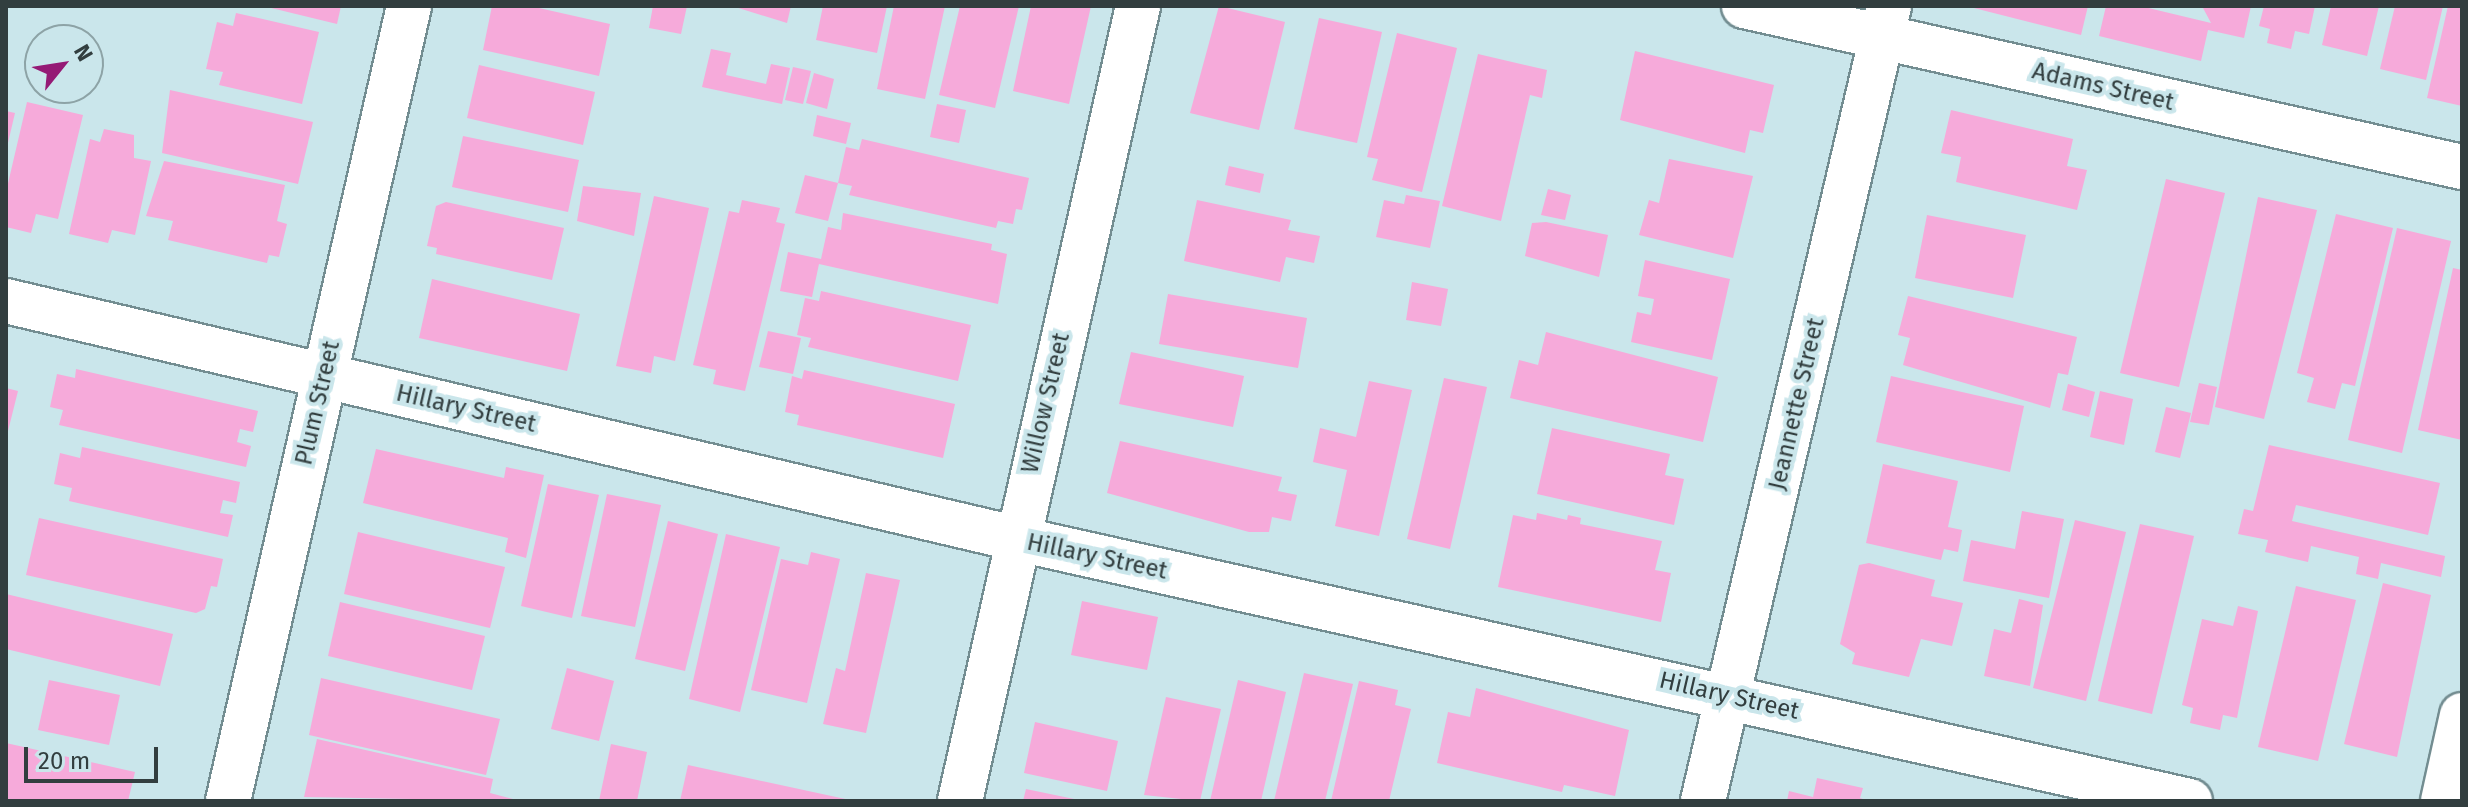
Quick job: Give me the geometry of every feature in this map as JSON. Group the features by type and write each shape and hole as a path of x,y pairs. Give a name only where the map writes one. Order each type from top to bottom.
{"street":[{"name":"Plum Street","path":"228,801 409,6"},
{"name":"Willow Street","path":"960,801 1014,538 1138,6"},
{"name":"Adams Street","path":"1744,6 1885,21 2462,167"},
{"name":"Jeannette Street","path":"1703,801 1730,696 1885,21"},
{"name":"Hillary Street","path":"6,301 1014,538 2190,801"},
{"path":"2443,801 2462,715"}],"building":[{"path":"263,6 341,6 337,24"},
{"path":"492,6 530,6 610,24 599,76 483,50"},
{"path":"653,6 687,6 681,34 649,28"},
{"path":"732,6 791,6 787,23"},
{"path":"823,6 887,6 877,53 816,40"},
{"path":"894,6 945,6 925,99 877,89"},
{"path":"960,6 1019,6 995,108 939,95"},
{"path":"1031,6 1091,6 1069,104 1013,91"},
{"path":"1219,6 1285,22 1259,130 1190,113"},
{"path":"1966,6 2088,6 2081,35"},
{"path":"2106,6 2140,6 2211,23 2202,6 2251,6 2244,38 2208,30 2201,61 2099,36"},
{"path":"2264,6 2315,6 2309,34 2295,31 2291,49 2267,43 2270,29 2259,26"},
{"path":"2331,6 2379,6 2367,56 2322,45"},
{"path":"2395,6 2443,6 2426,80 2380,69"},
{"path":"2448,6 2462,6 2462,106 2427,98"},
{"path":"236,13 319,32 302,104 219,85 223,72 206,69 217,22 233,26"},
{"path":"1319,18 1382,32 1357,143 1294,129"},
{"path":"1397,33 1457,48 1422,192 1372,180 1378,159 1367,157"},
{"path":"711,49 731,53 726,75 766,84 771,64 790,68 782,104 702,87"},
{"path":"1635,51 1774,85 1763,133 1750,130 1745,153 1620,120"},
{"path":"1478,54 1547,70 1542,98 1530,95 1501,221 1442,206"},
{"path":"479,65 595,92 583,145 467,118"},
{"path":"793,67 811,71 803,104 785,100"},
{"path":"814,73 834,79 827,109 806,103"},
{"path":"170,90 313,122 298,184 162,153"},
{"path":"27,104 83,115 58,219 36,214 31,233 6,227 6,192"},
{"path":"937,104 966,110 959,143 930,137"},
{"path":"1951,110 2073,139 2067,166 2087,170 2077,210 1956,182 1961,157 1941,153"},
{"path":"6,111 15,113 7,147 6,147"},
{"path":"817,115 851,123 846,144 813,136"},
{"path":"104,129 134,135 134,158 151,161 135,235 112,230 108,243 69,234 90,139 100,142"},
{"path":"463,136 579,160 568,212 452,187"},
{"path":"862,139 1029,178 1022,210 1016,209 1013,224 998,221 996,228 849,195 852,186 838,183 846,147 859,150"},
{"path":"1669,159 1753,176 1733,258 1639,235 1649,200 1659,203"},
{"path":"164,161 285,185 277,221 287,224 279,257 269,255 267,263 168,240 173,221 146,216"},
{"path":"1229,166 1264,174 1260,193 1225,185"},
{"path":"805,175 838,183 828,221 795,213"},
{"path":"2166,179 2225,193 2179,387 2120,373"},
{"path":"583,186 641,193 634,236 577,221"},
{"path":"1548,189 1571,195 1565,220 1541,215"},
{"path":"1406,195 1440,201 1430,248 1376,237 1384,200 1404,204"},
{"path":"654,196 709,208 675,361 654,356 651,373 616,366"},
{"path":"2258,197 2317,210 2264,419 2215,407"},
{"path":"742,200 780,208 776,222 785,224 745,391 713,384 716,370 693,365 729,211 739,213"},
{"path":"1197,200 1291,220 1288,230 1320,236 1314,263 1286,257 1280,282 1184,261"},
{"path":"446,202 564,228 552,280 436,254 437,248 427,246 436,206"},
{"path":"843,213 992,244 991,250 1007,254 998,304 819,264 812,297 780,291 788,252 821,259 828,227 841,230"},
{"path":"2336,214 2393,228 2355,386 2342,383 2335,409 2307,402 2314,378 2297,373"},
{"path":"1927,215 2026,235 2013,298 1915,278"},
{"path":"1546,222 1608,235 1599,277 1525,256 1532,223"},
{"path":"2397,228 2451,241 2402,453 2348,440"},
{"path":"1645,260 1730,279 1712,360 1631,342 1637,312 1651,315 1654,299 1638,296"},
{"path":"2453,268 2462,270 2462,440 2418,430"},
{"path":"432,279 580,314 567,371 419,338"},
{"path":"1412,282 1448,289 1441,326 1406,320"},
{"path":"821,291 971,325 958,381 808,347 811,338 797,335 805,298 819,301"},
{"path":"1168,294 1307,318 1298,368 1159,344"},
{"path":"1908,296 2077,337 2068,375 2058,373 2050,408 1903,365 1910,338 1898,335"},
{"path":"768,331 801,338 793,374 759,367"},
{"path":"1546,332 1718,377 1703,442 1510,398 1519,360 1538,365"},
{"path":"1131,352 1244,376 1233,427 1119,404"},
{"path":"76,369 258,411 253,432 240,429 237,442 251,446 246,467 59,425 63,410 50,407 57,374 75,378"},
{"path":"804,370 955,404 943,458 797,425 799,415 785,412 792,376 802,379"},
{"path":"1891,376 2024,406 2010,472 1876,442"},
{"path":"1444,378 1487,387 1450,549 1407,539"},
{"path":"1369,381 1412,390 1379,536 1335,526 1347,470 1313,462 1320,428 1356,437"},
{"path":"2199,383 2217,387 2209,425 2190,422"},
{"path":"2068,384 2095,392 2089,417 2062,410"},
{"path":"6,388 18,391 7,435 6,435"},
{"path":"2100,391 2133,399 2124,445 2090,437"},
{"path":"2166,407 2191,413 2180,458 2155,452"},
{"path":"1552,428 1670,454 1665,475 1684,479 1674,525 1537,494"},
{"path":"1120,441 1282,477 1278,491 1297,495 1291,521 1272,517 1269,532 1249,532 1107,493"},
{"path":"2269,445 2440,483 2428,535 2296,505 2292,521 2445,556 2441,577 2381,563 2378,579 2356,574 2359,557 2311,546 2308,562 2265,552 2268,540 2238,534 2244,509 2253,511"},
{"path":"82,447 240,482 236,503 223,500 220,513 233,515 228,537 69,501 72,488 54,484 60,453 80,458"},
{"path":"376,449 504,478 506,467 544,475 526,558 505,552 508,538 363,503"},
{"path":"1883,464 1958,481 1948,527 1962,530 1958,552 1944,549 1941,560 1866,543"},
{"path":"548,484 599,495 572,618 521,606"},
{"path":"607,494 661,505 635,627 581,616"},
{"path":"2022,511 2064,519 2049,598 1963,581 1971,540 2015,549"},
{"path":"1537,513 1567,520 1568,515 1581,518 1580,524 1662,541 1655,570 1671,573 1661,622 1498,587 1513,515 1536,520"},
{"path":"39,518 223,559 217,587 211,586 205,609 196,613 26,575"},
{"path":"2075,520 2126,532 2086,701 2033,688"},
{"path":"668,521 718,534 685,671 635,659"},
{"path":"2140,524 2194,536 2152,714 2098,701"},
{"path":"358,532 505,567 490,628 344,594"},
{"path":"726,534 780,547 740,712 689,699"},
{"path":"811,552 840,559 807,703 751,690 781,559 808,565"},
{"path":"1869,563 1935,580 1931,596 1963,603 1952,646 1921,639 1909,677 1852,664 1855,653 1840,644 1859,565"},
{"path":"866,573 900,580 866,733 823,724 836,668 845,671"},
{"path":"2383,583 2431,595 2397,757 2344,744"},
{"path":"2296,586 2356,600 2318,761 2258,747"},
{"path":"6,594 173,634 160,686 6,649"},
{"path":"2019,599 2043,605 2030,686 1984,676 1994,629 2011,633"},
{"path":"1082,601 1158,617 1147,670 1071,655"},
{"path":"340,602 485,636 472,690 328,656"},
{"path":"2238,606 2258,611 2237,718 2223,715 2220,730 2190,723 2193,708 2182,705 2202,619 2233,626"},
{"path":"567,668 614,681 599,741 551,729"},
{"path":"1304,673 1353,684 1325,801 1274,801"},
{"path":"321,678 500,719 486,775 309,735"},
{"path":"49,680 120,695 109,745 38,730"},
{"path":"1238,680 1286,692 1261,801 1210,801"},
{"path":"1359,681 1398,690 1395,705 1411,709 1389,801 1331,801"},
{"path":"1476,688 1629,730 1615,796 1564,785 1562,792 1437,763 1448,712 1470,717"},
{"path":"1166,697 1221,709 1200,801 1144,795"},
{"path":"1035,722 1118,741 1107,791 1024,773"},
{"path":"317,739 493,779 490,793 521,801 304,797"},
{"path":"6,743 135,772 128,801 6,801"},
{"path":"611,744 647,752 637,801 599,801"},
{"path":"688,765 850,800 850,801 680,801"},
{"path":"1817,778 1863,788 1860,798 1869,801 1787,801 1789,791 1813,797"},
{"path":"1026,789 1079,800 1079,801 1023,801"}]}
